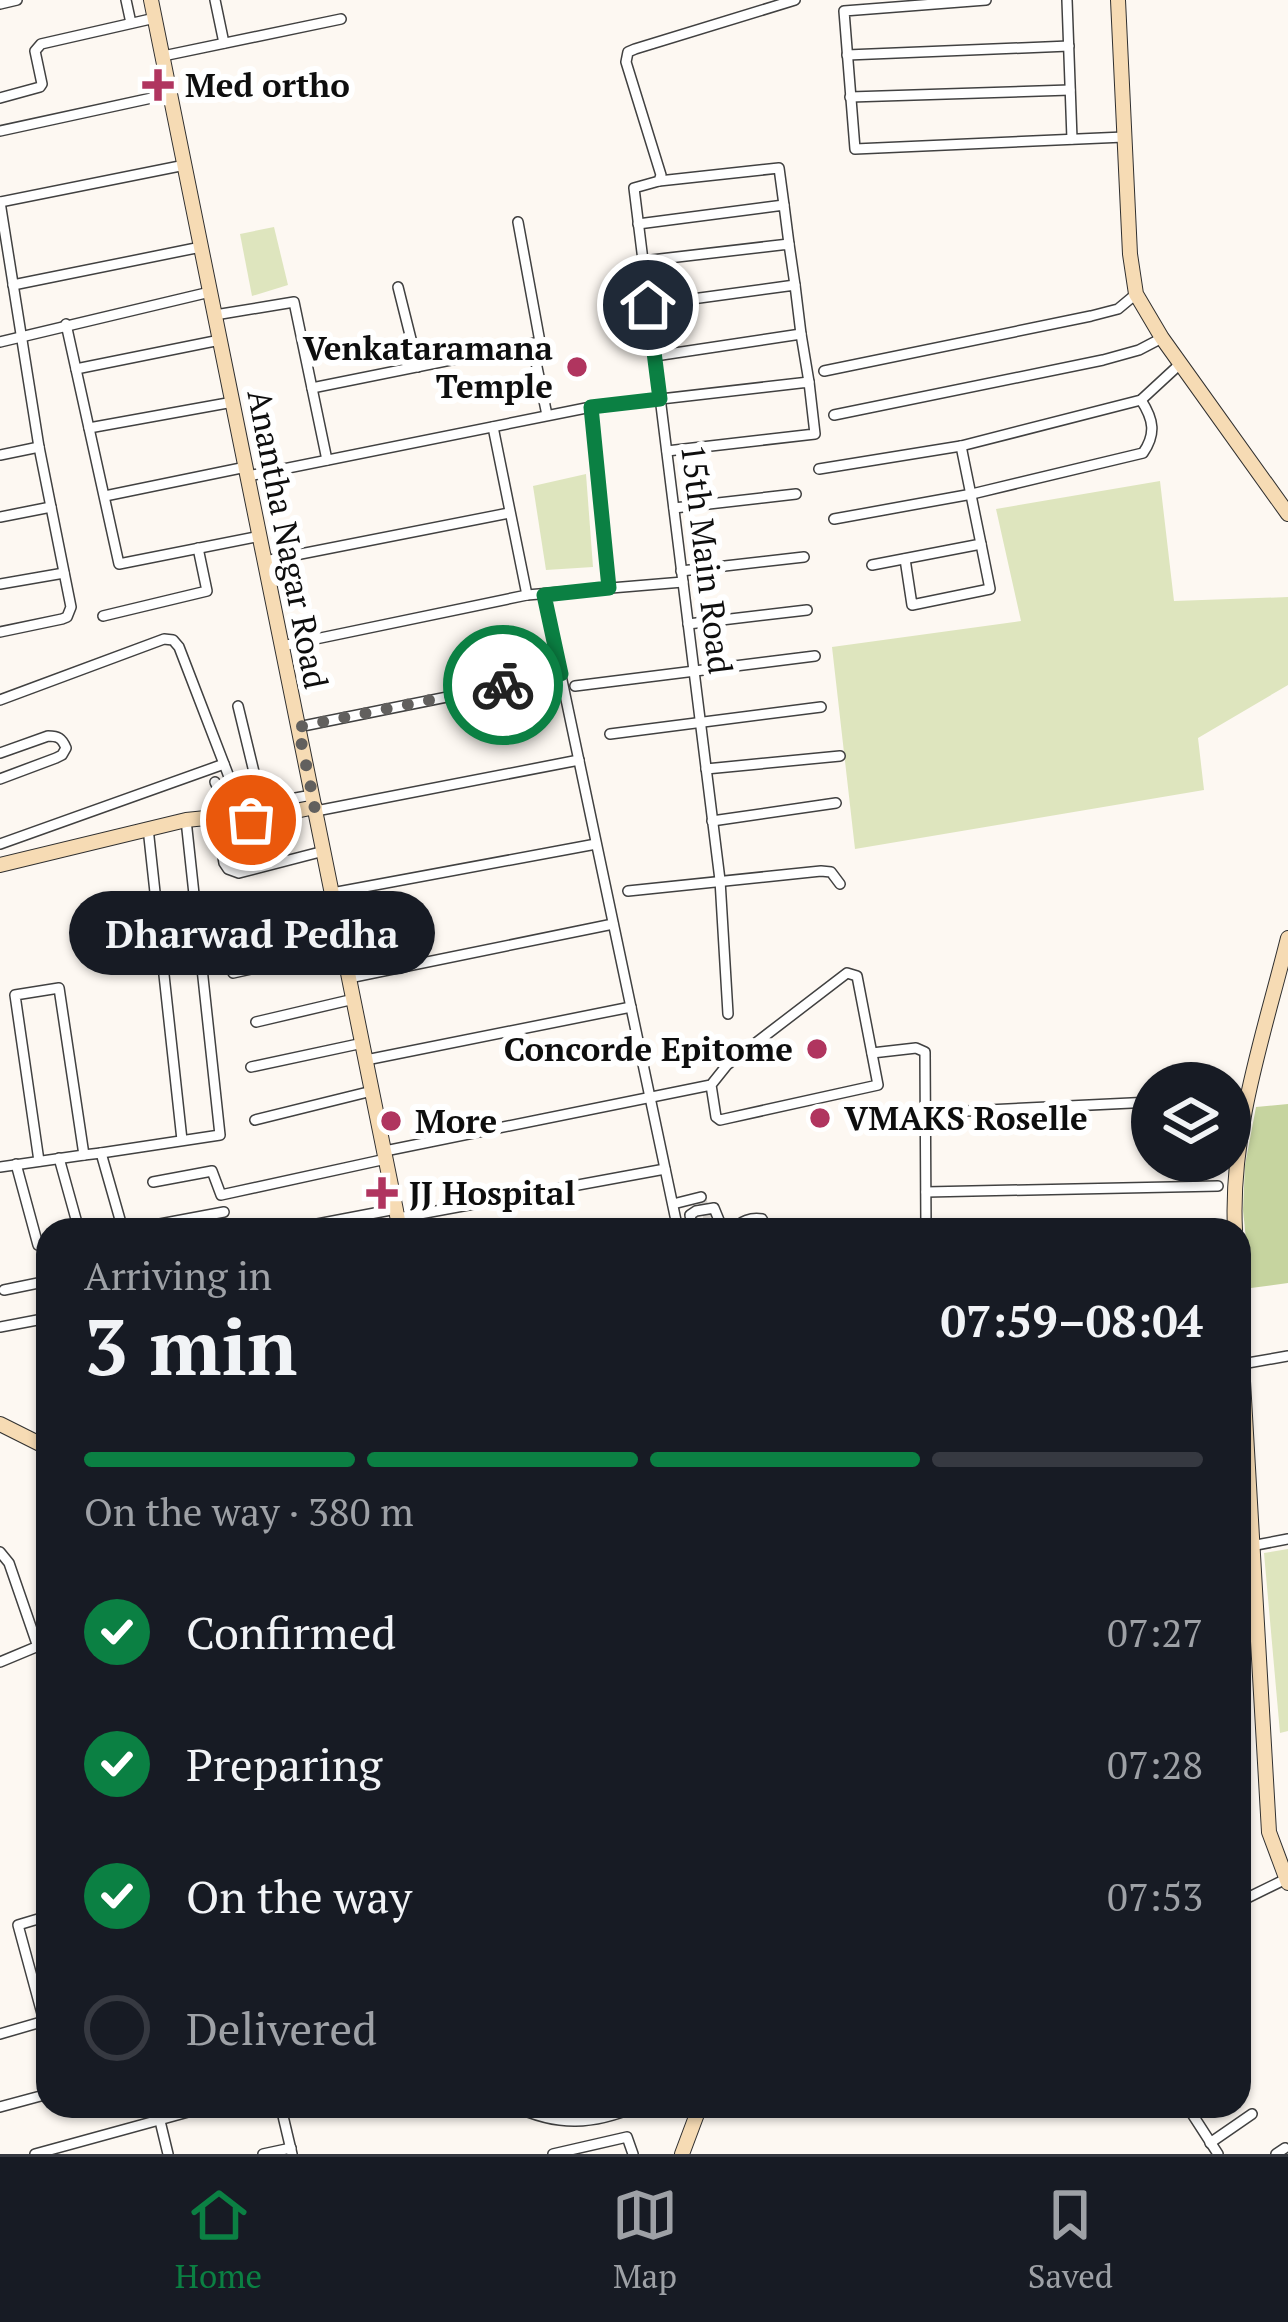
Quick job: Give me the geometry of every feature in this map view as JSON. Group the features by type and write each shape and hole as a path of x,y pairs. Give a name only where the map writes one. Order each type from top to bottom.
{"street":[{"path":"0,4 17,0"},
{"path":"126,0 131,23"},
{"name":"Anantha Nagar Road","path":"151,0 398,1218"},
{"path":"215,0 224,43"},
{"path":"658,181 661,175 626,62 628,52 795,0"},
{"path":"986,0 842,5 855,149 1124,137"},
{"path":"1067,0 1072,139"},
{"path":"1118,0 1136,294 1162,338 1288,514"},
{"path":"0,98 40,88 35,51 41,44 155,18"},
{"path":"163,56 341,19"},
{"path":"847,55 1069,46"},
{"path":"850,97 1070,90"},
{"path":"0,131 170,94"},
{"path":"0,632 68,617 71,607 39,448 0,202 184,165"},
{"path":"667,452 815,434 809,382 779,168 658,181 634,188 638,224 784,205"},
{"path":"312,388 540,342 518,222"},
{"name":"15th Main Road","path":"638,224 719,880 728,1014"},
{"path":"643,261 789,244"},
{"path":"14,285 201,248"},
{"path":"648,305 795,285"},
{"path":"398,287 418,367"},
{"path":"0,341 210,292"},
{"path":"824,371 1091,316 1118,309 1136,294"},
{"path":"215,315 295,302 327,460"},
{"path":"66,324 119,564 260,536"},
{"path":"655,356 801,334"},
{"path":"834,416 1103,360 1162,338"},
{"path":"76,369 220,340"},
{"path":"532,348 547,415"},
{"path":"819,469 962,446 1141,400 1180,364"},
{"path":"104,496 327,460 591,407 809,382"},
{"path":"834,519 972,494 1143,454 1154,427 1141,400"},
{"path":"89,428 232,401"},
{"path":"591,407 609,588"},
{"path":"494,427 527,595"},
{"path":"904,559 912,604 990,589 962,446"},
{"path":"0,455 39,448"},
{"path":"674,508 796,494"},
{"path":"0,517 51,507"},
{"path":"265,561 509,513"},
{"path":"872,565 981,544"},
{"path":"103,616 207,591 198,548"},
{"path":"282,646 527,595 609,588 804,557"},
{"path":"0,584 64,573"},
{"path":"544,595 676,1218"},
{"path":"688,624 807,610"},
{"path":"0,700 164,639 173,640 243,814"},
{"path":"575,686 815,656"},
{"path":"298,727 561,674"},
{"path":"238,706 262,805"},
{"path":"610,734 821,707"},
{"path":"0,753 48,736 56,736 66,748 62,755 0,779"},
{"path":"706,769 840,756"},
{"path":"0,865 186,820 314,805 579,760"},
{"path":"0,844 224,764"},
{"path":"215,782 227,806 243,814"},
{"path":"712,820 836,803"},
{"path":"243,814 262,805 314,805"},
{"path":"216,817 224,862 239,873 324,851"},
{"path":"0,1167 220,1136 186,820"},
{"path":"148,828 182,1140"},
{"path":"226,925 333,897 596,844"},
{"path":"628,891 821,871 831,872 840,884"},
{"path":"349,978 614,924"},
{"path":"1251,1081 1288,938"},
{"path":"233,973 343,948"},
{"path":"221,1195 711,1084 727,1065 848,973 857,976 878,1085 720,1120 711,1084"},
{"path":"39,1161 15,995 59,988 84,1155"},
{"path":"256,1022 354,999"},
{"path":"366,1060 631,1007"},
{"path":"251,1067 362,1043"},
{"path":"872,1053 916,1048 925,1052 926,1218"},
{"path":"255,1120 372,1091"},
{"path":"926,1113 1131,1103"},
{"path":"101,1153 120,1218"},
{"path":"58,1158 76,1218"},
{"path":"16,1164 36,1238"},
{"path":"403,1218 665,1169"},
{"path":"153,1182 212,1171 225,1218"},
{"path":"1234,1218 1235,1182"},
{"path":"926,1192 1218,1186"},
{"path":"673,1204 701,1197"},
{"path":"691,1218 709,1207 718,1218"},
{"path":"192,1218 224,1212"},
{"path":"4,1290 36,1283"},
{"path":"0,1327 36,1320"},
{"path":"1251,1362 1288,1356"},
{"path":"0,1424 36,1442"},
{"path":"1251,1546 1288,1540"},
{"path":"0,1552 36,1628"},
{"path":"1251,1618 1269,1832 1287,1881 1251,1898"},
{"path":"0,1662 36,1648"},
{"path":"36,1920 18,1925 36,1986"},
{"path":"0,2034 36,2023"},
{"path":"0,2108 36,2098"},
{"path":"35,2154 170,2118"},
{"path":"263,2154 292,2151 284,2118"},
{"path":"552,2118 589,2122 610,2118"},
{"path":"682,2154 696,2118"},
{"path":"1194,2118 1218,2154"},
{"path":"1210,2143 1246,2118"},
{"path":"160,2121 168,2154"},
{"path":"553,2154 627,2137 633,2154"}],"green space":[{"path":"274,227 288,285 252,296 240,234"},
{"path":"586,474 593,567 546,570 533,486"},
{"path":"1160,481 1174,601 1288,597 1288,685 1198,738 1204,790 855,849 832,647 1021,621 996,509"},
{"path":"1288,1104 1288,1283 1251,1288 1251,1218 1244,1218 1243,1210 1244,1182 1251,1182 1256,1107"},
{"path":"1288,1549 1288,1731 1280,1733 1264,1553"}],"tunnel":[{"path":"701,1197 708,1218"}],"way so far":[{"path":"251,820 315,807 298,727 503,685"}],"place":[{"name":"Med ortho","path":"158,85"},
{"name":"Venkataramana Temple","path":"577,367"},
{"name":"Dharwad Pedha","path":"251,820"},
{"name":"Concorde Epitome","path":"817,1049"},
{"name":"VMAKS Roselle","path":"820,1118"},
{"name":"More","path":"391,1121"},
{"name":"JJ Hospital","path":"382,1193"}],"route":[{"path":"503,685 561,674 544,595 609,588 591,407 660,399 648,305"}]}
